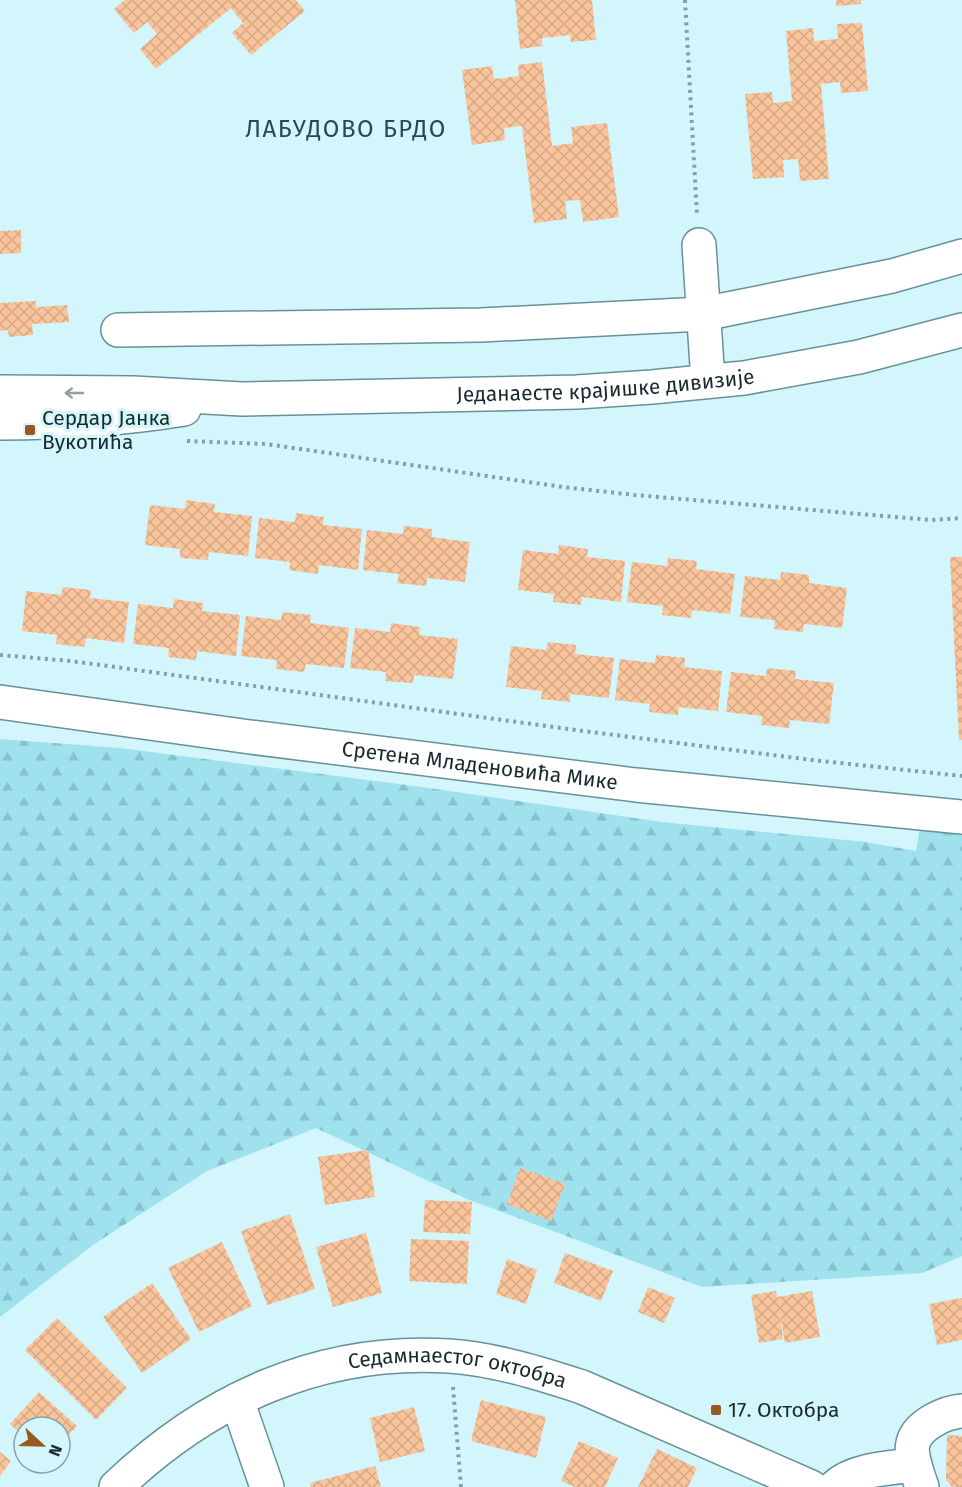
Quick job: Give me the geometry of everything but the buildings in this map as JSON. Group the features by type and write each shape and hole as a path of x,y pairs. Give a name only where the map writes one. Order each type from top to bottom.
{"street":[{"path":"699,245 708,381"},
{"path":"118,330 481,325 703,314 892,276 962,256"},
{"name":"Једанаесте крајишке дивизије","path":"0,392 132,393 242,399 577,392 744,378 859,357 962,330"},
{"name":"Једанаесте крајишке дивизије","path":"0,423 126,418 242,399"},
{"name":"Сретена Младеновића Мике","path":"0,702 250,737 636,785 962,817"},
{"name":"Седамнаестог октобра","path":"116,1487 174,1437 208,1415 283,1379 339,1365 380,1359 450,1356 502,1365 582,1387 811,1487"},
{"path":"237,1400 267,1487"},
{"path":"835,1487 853,1475 882,1468 918,1476 913,1445 921,1428 940,1417 962,1411"}],"path":[{"path":"685,0 699,245"},
{"path":"152,414 167,429 185,441 266,444 635,495 931,520 962,518"},
{"path":"0,655 71,661 789,757 962,776"},
{"path":"450,1356 461,1487"}],"green space":[{"path":"0,739 120,748 422,787 662,822 866,842 916,851 920,828 962,830 962,1256 922,1273 702,1287 467,1199 316,1128 207,1171 93,1245 0,1317"}],"place":[{"name":"Сердар Јанка Вукотића","path":"30,430"},
{"name":"17. Октобра","path":"716,1410"}],"district":[{"name":"ЛАБУДОВО БРДО","path":"346,129"}]}
